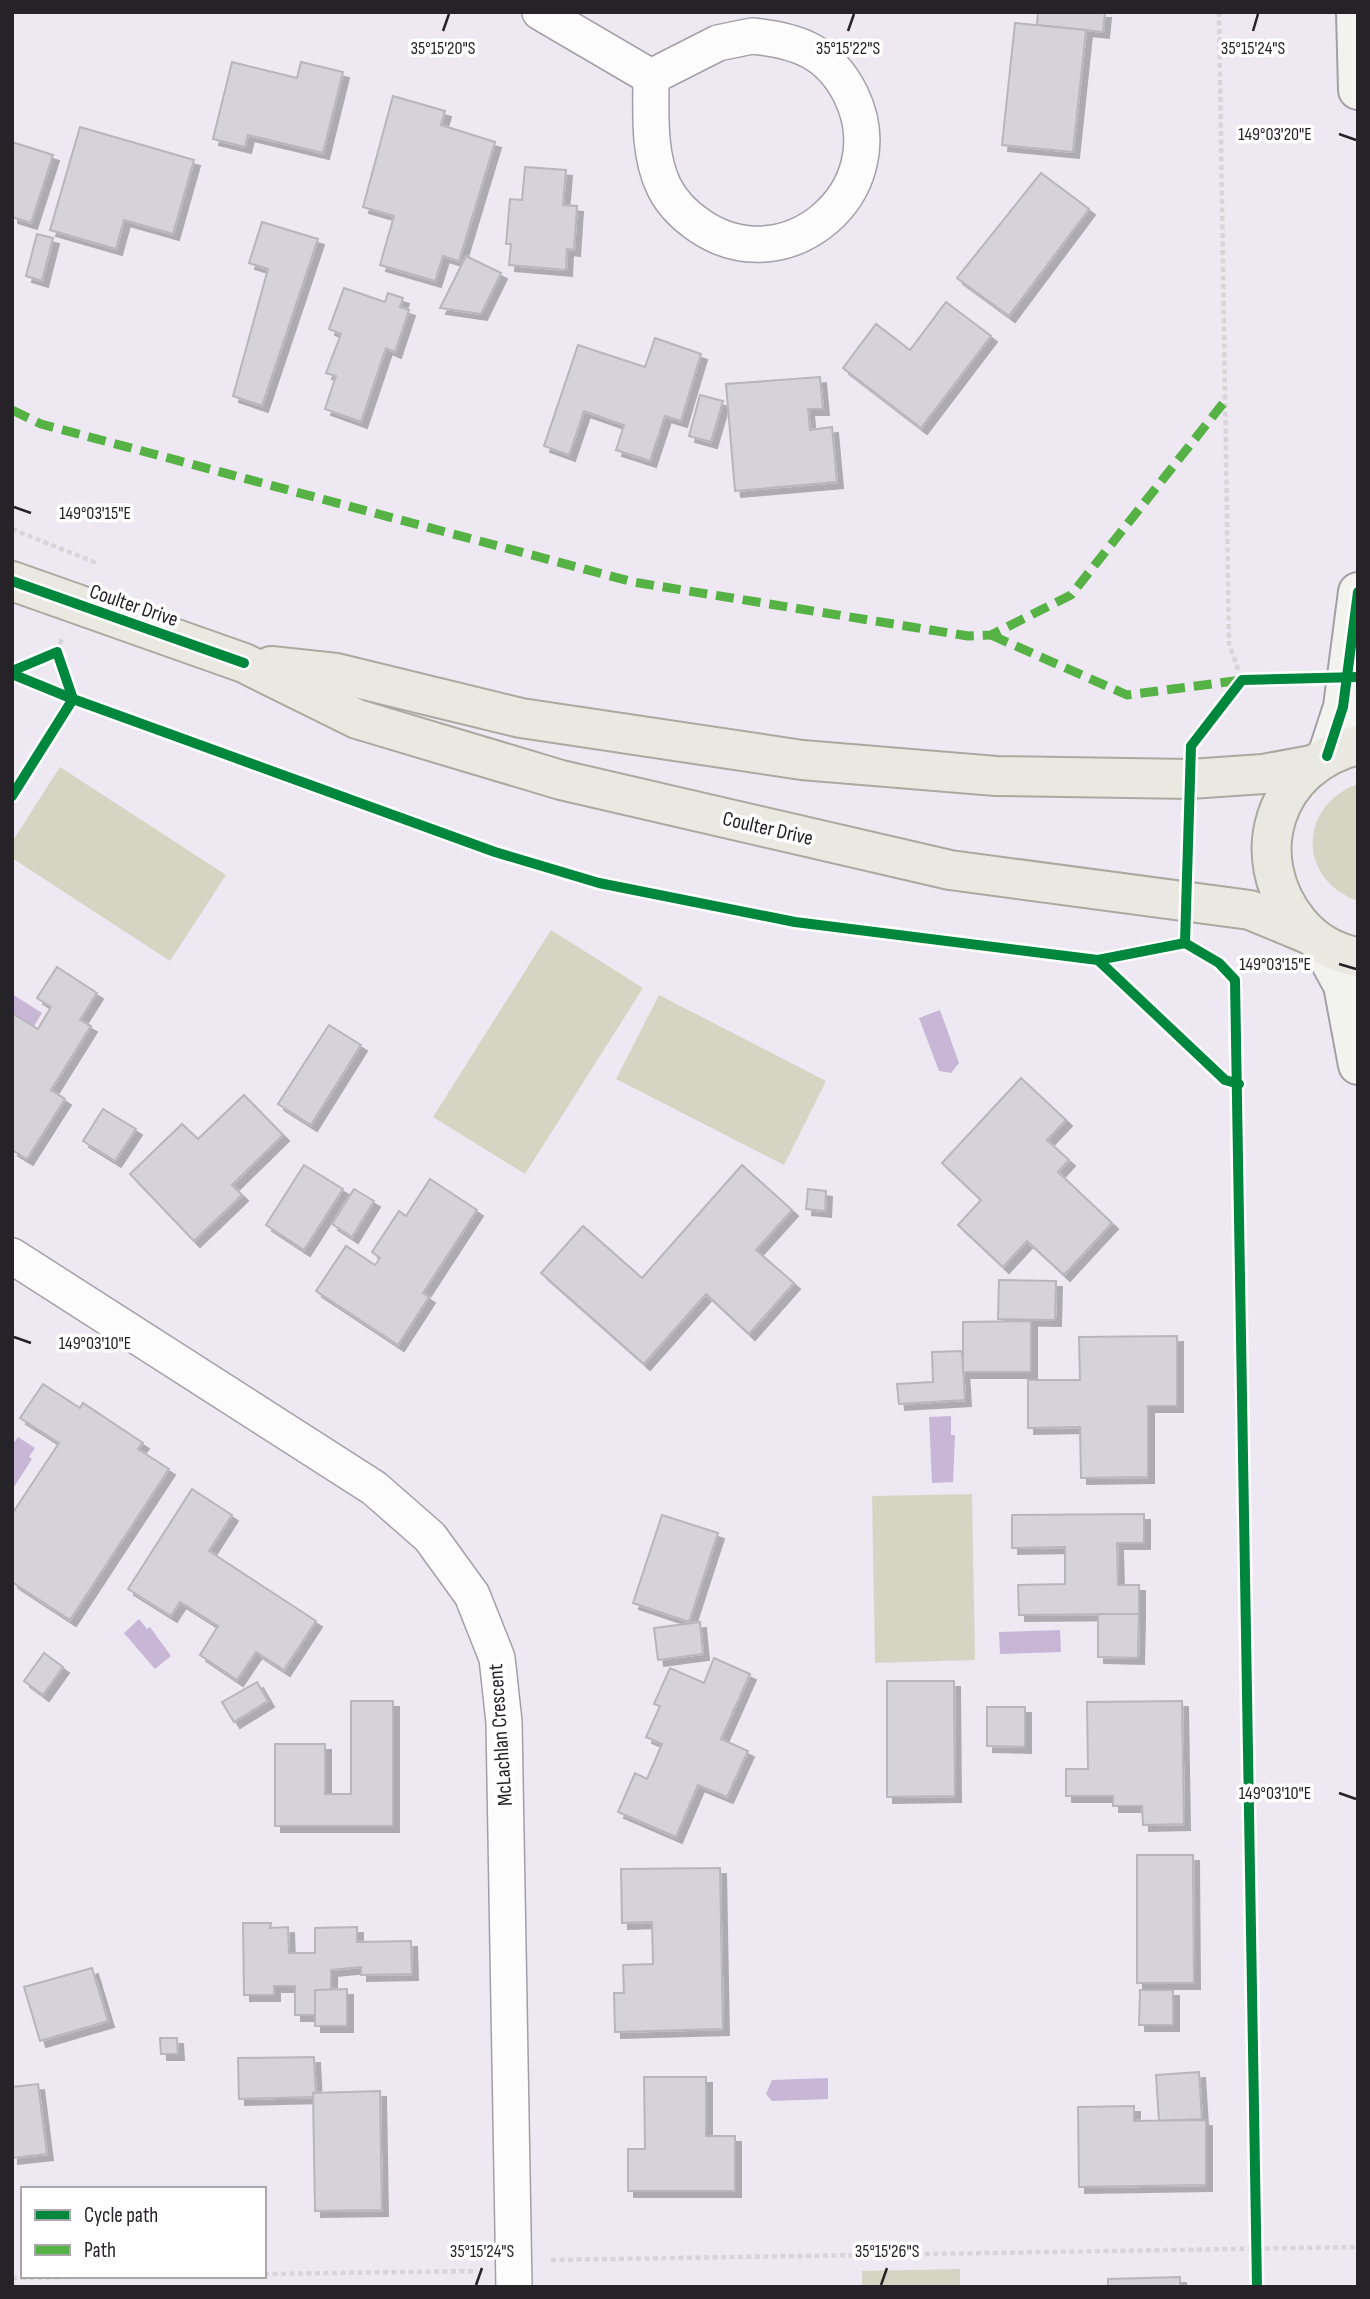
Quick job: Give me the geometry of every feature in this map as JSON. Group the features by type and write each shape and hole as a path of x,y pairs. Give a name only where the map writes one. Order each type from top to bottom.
{"main road":[{"path":"1356,12 1358,90"},
{"name":"Coulter Drive","path":"12,581 244,663 358,719 561,780 950,870 1250,911 1358,957"},
{"path":"1358,592 1343,707 1332,755 1286,793 1272,829 1271,855 1271,868 1283,904 1314,939 1343,985 1358,1065"},
{"name":"Coulter Drive","path":"244,663 336,673 521,718 802,760 996,776 1190,779 1263,774 1332,755"}],"street":[{"path":"540,12 652,77"},
{"path":"752,36 786,39 817,54 843,78 858,109 862,143 856,177 838,207 812,230 781,243 746,245 713,235 684,216 664,188 654,155 652,77 718,43 752,36"},
{"name":"McLachlan Crescent","path":"12,1256 374,1488 430,1537 472,1595 497,1658 504,1722 514,2277"}],"path":[{"path":"1219,12 1229,644 1242,680"},
{"path":"46,656 57,652 61,664"},
{"path":"1234,691 1242,680 1255,679"},
{"path":"1256,2235 1257,2261"},
{"path":"266,2274 489,2271 514,2277 551,2260 1358,2247"}],"green space":[{"path":"60,767 226,875 170,961 12,858 12,842"},
{"path":"1358,784 1358,901 1338,891 1324,877 1315,860 1313,842 1316,825 1324,808 1338,794"},
{"path":"551,930 643,988 525,1174 433,1117"},
{"path":"659,995 826,1081 784,1165 616,1079"},
{"path":"972,1494 975,1660 875,1663 872,1496"},
{"path":"960,2269 960,2287 862,2287 862,2271"}],"shaded area":[{"path":"12,994 42,1013 34,1026 12,1013"},
{"path":"940,1010 959,1063 951,1073 939,1071 919,1018"},
{"path":"951,1416 951,1435 955,1435 953,1482 932,1483 929,1417"},
{"path":"18,1437 35,1448 29,1457 32,1459 12,1490 12,1445"},
{"path":"139,1619 147,1629 150,1627 171,1656 155,1669 124,1633"},
{"path":"1060,1630 1061,1652 1000,1654 999,1632"},
{"path":"828,2078 828,2099 772,2101 766,2094 772,2080"}],"building":[{"path":"1038,12 1105,12 1103,32 1037,25"},
{"path":"1015,23 1086,30 1073,152 1002,145"},
{"path":"232,62 297,78 301,62 343,72 323,153 248,135 245,147 213,139"},
{"path":"393,96 445,111 441,125 495,142 459,261 443,256 435,281 380,265 394,216 363,207"},
{"path":"80,127 194,160 173,234 124,220 116,249 50,230"},
{"path":"12,142 53,155 31,223 12,217"},
{"path":"525,167 566,170 563,205 577,206 574,250 567,249 566,270 509,265 511,244 506,244 510,199 522,200"},
{"path":"1041,173 1089,209 1009,316 957,278"},
{"path":"262,222 318,239 262,406 233,396 268,269 249,263"},
{"path":"37,234 53,238 42,281 26,276"},
{"path":"466,256 501,273 481,314 440,308"},
{"path":"344,288 385,302 388,293 403,298 400,307 409,310 395,352 386,348 361,422 325,409 336,376 326,373 341,334 329,329"},
{"path":"946,302 991,336 921,428 843,368 876,324 910,350"},
{"path":"655,338 701,354 681,421 665,416 650,461 616,450 624,425 584,411 569,455 544,446 578,345 645,367"},
{"path":"820,377 823,409 808,409 810,430 832,427 837,482 735,491 726,384"},
{"path":"700,395 723,401 711,442 689,436"},
{"path":"57,967 97,993 80,1020 91,1026 51,1090 65,1099 27,1159 12,1150 12,1013 38,1029 51,1007 37,998"},
{"path":"329,1025 361,1045 311,1125 278,1104"},
{"path":"1021,1078 1066,1120 1047,1140 1069,1160 1058,1172 1112,1223 1064,1275 1027,1241 1003,1267 958,1225 981,1200 942,1163"},
{"path":"244,1095 283,1135 232,1185 242,1195 194,1241 130,1174 182,1124 198,1139"},
{"path":"103,1109 136,1129 115,1161 83,1141"},
{"path":"304,1165 343,1189 304,1250 266,1225"},
{"path":"742,1165 792,1210 756,1250 794,1283 749,1334 706,1294 644,1364 541,1273 583,1226 642,1278"},
{"path":"430,1179 477,1210 423,1293 429,1297 398,1345 316,1291 346,1246 375,1265 380,1258 372,1252 399,1211 406,1216"},
{"path":"354,1189 374,1201 352,1237 332,1224"},
{"path":"808,1189 826,1191 825,1211 806,1209"},
{"path":"999,1280 1056,1281 1055,1320 998,1319"},
{"path":"1031,1321 1031,1372 963,1372 963,1322"},
{"path":"1177,1336 1177,1406 1148,1406 1148,1477 1081,1478 1080,1427 1028,1428 1028,1380 1080,1380 1079,1337"},
{"path":"962,1351 965,1400 899,1404 897,1384 933,1382 932,1352"},
{"path":"43,1384 80,1408 83,1403 143,1443 138,1449 169,1469 70,1620 12,1582 12,1514 59,1443 20,1418"},
{"path":"192,1489 232,1515 209,1551 316,1621 284,1670 256,1652 237,1680 200,1655 218,1626 180,1602 171,1616 128,1589"},
{"path":"1144,1514 1144,1543 1117,1543 1118,1585 1139,1585 1139,1614 1019,1615 1018,1585 1065,1584 1065,1547 1012,1548 1012,1515"},
{"path":"662,1515 718,1533 689,1622 633,1603"},
{"path":"1098,1614 1139,1614 1138,1658 1098,1657"},
{"path":"700,1622 703,1654 658,1660 654,1628"},
{"path":"44,1653 63,1667 43,1695 24,1681"},
{"path":"714,1658 750,1674 721,1739 748,1751 727,1797 698,1785 676,1837 618,1812 635,1773 647,1779 662,1744 646,1737 660,1706 654,1704 670,1668 704,1683"},
{"path":"887,1681 954,1681 955,1796 887,1797"},
{"path":"257,1682 268,1701 234,1722 222,1702"},
{"path":"351,1701 393,1701 393,1826 275,1826 275,1744 325,1744 325,1794 351,1794"},
{"path":"1182,1701 1184,1824 1143,1825 1142,1806 1113,1806 1113,1796 1066,1796 1066,1769 1088,1769 1087,1702"},
{"path":"987,1707 1025,1707 1025,1747 987,1746"},
{"path":"1137,1855 1193,1855 1194,1983 1137,1983"},
{"path":"720,1868 723,2029 615,2032 614,1993 624,1993 623,1965 653,1964 652,1922 622,1923 621,1869"},
{"path":"243,1923 271,1923 270,1928 288,1927 289,1953 315,1953 315,1928 357,1927 357,1942 411,1941 412,1974 361,1975 361,1967 331,1970 331,1990 315,1990 315,2015 295,2015 295,1986 274,1986 274,1995 244,1995"},
{"path":"92,1968 108,2021 40,2041 24,1987"},
{"path":"347,1989 347,2026 315,2026 315,1990"},
{"path":"1140,1990 1173,1990 1173,2025 1139,2025"},
{"path":"160,2038 177,2038 178,2054 161,2054"},
{"path":"314,2057 316,2097 239,2099 238,2058"},
{"path":"1199,2072 1202,2119 1159,2121 1156,2075"},
{"path":"644,2077 706,2077 706,2136 735,2136 735,2191 628,2191 628,2149 645,2149"},
{"path":"38,2084 47,2154 12,2158 12,2087"},
{"path":"380,2091 382,2210 315,2211 313,2093"},
{"path":"1134,2106 1134,2121 1206,2120 1206,2185 1079,2187 1078,2107"},
{"path":"1180,2277 1180,2287 1108,2287 1108,2279"}],"marked path":[{"path":"12,410 41,424 633,582 968,636 991,635 1071,595 1225,401"},
{"path":"991,635 1127,695 1242,680"}],"cycle path":[{"path":"12,581 244,663"},
{"path":"1327,756 1343,707 1358,592"},
{"path":"12,671 57,652 73,699 12,796"},
{"path":"12,674 73,699 495,852 599,883 795,922 1098,960 1185,943 1219,963 1235,980 1257,2287"},
{"path":"1185,943 1191,746 1242,680 1358,677"},
{"path":"1098,960 1225,1080 1239,1084"}]}
